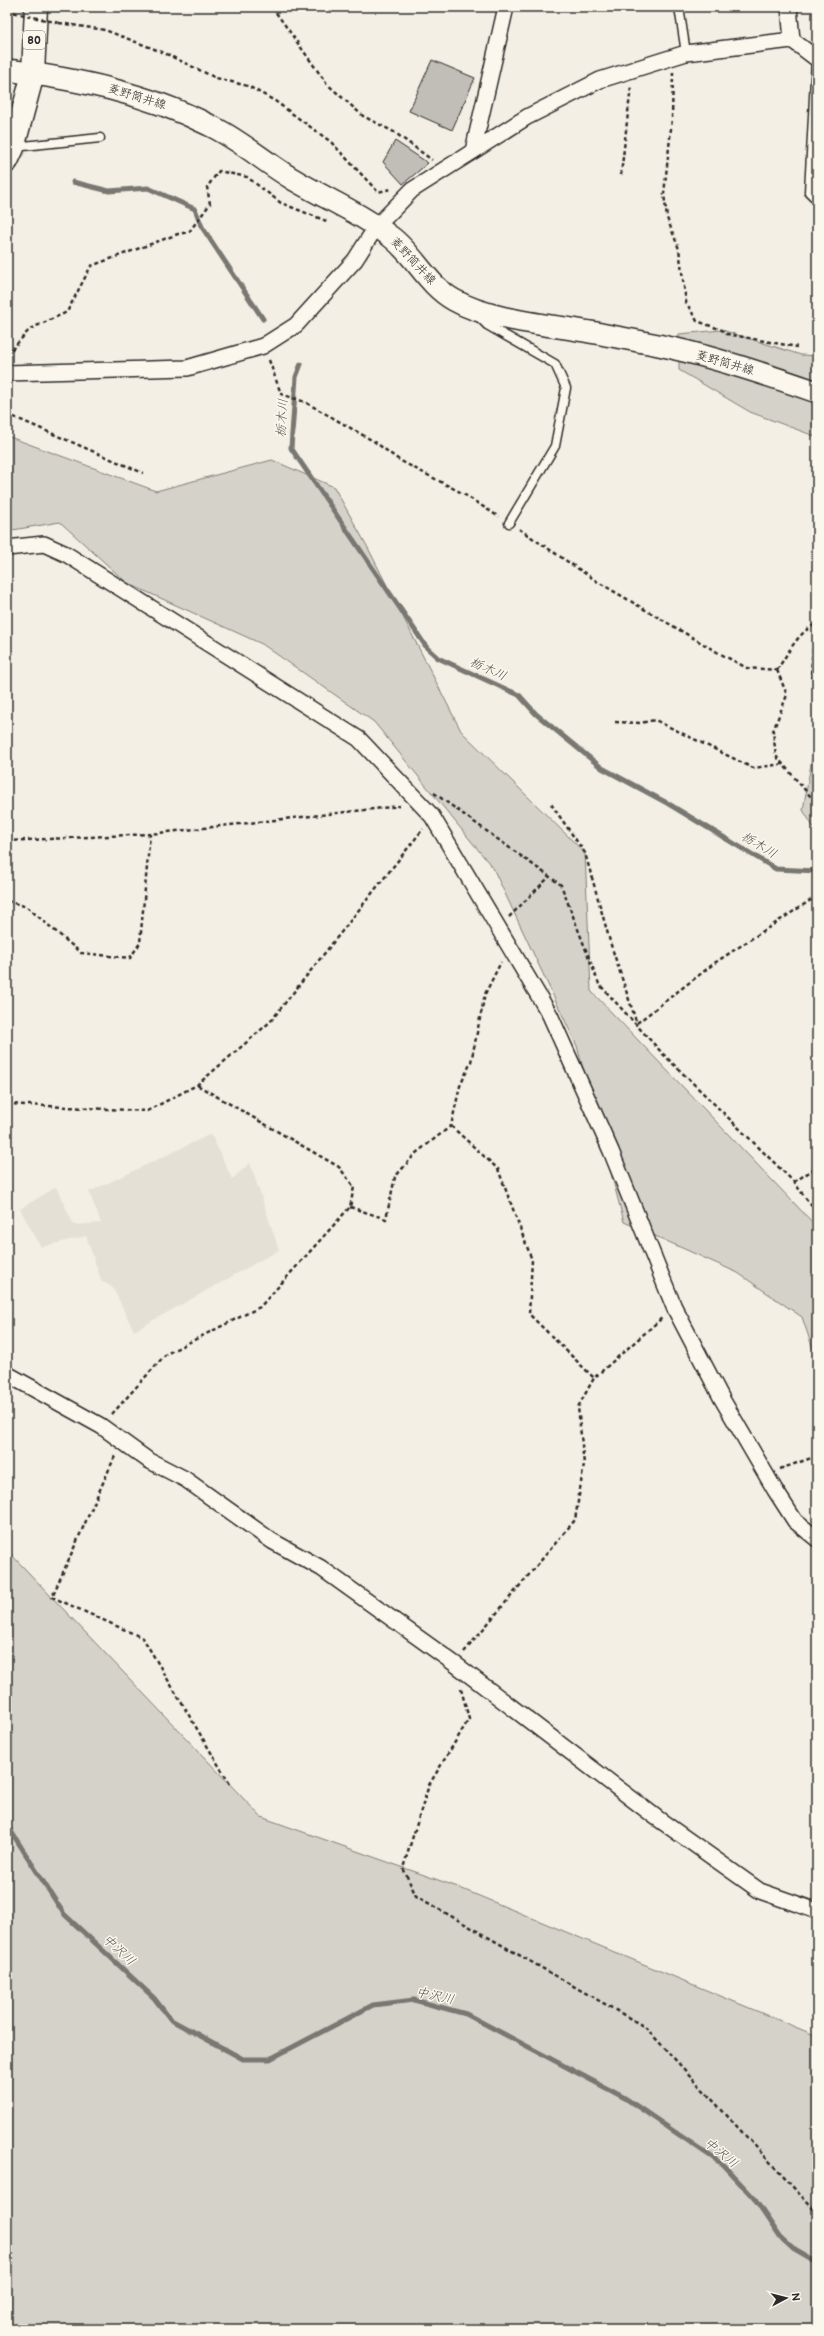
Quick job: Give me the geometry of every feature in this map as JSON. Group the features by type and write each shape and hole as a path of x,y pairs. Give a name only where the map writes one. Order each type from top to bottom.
{"main road":[{"name":"80","path":"10,154 33,74 36,7"},
{"name":"菱野筒井線","path":"7,70 126,92 167,106 210,125 250,149 284,174 393,238 438,289 454,300 470,307 513,319 596,332 676,349 758,372 817,392"}],"street":[{"path":"473,151 506,7"},
{"path":"789,7 792,40"},
{"path":"9,374 187,368 263,346 300,321 355,260 376,227 412,190 446,170 527,117 594,83 680,55 792,40 816,59"},
{"path":"7,548 44,544 66,554 358,738 422,803 432,816 550,1015 611,1151 674,1307 722,1399 795,1521 817,1539"},
{"path":"7,1374 101,1426 148,1460 185,1479 272,1541 321,1568 455,1664 657,1818 760,1891 817,1911"}],"lane":[{"path":"679,7 680,55"},
{"path":"816,59 809,192 817,200"},
{"path":"10,154 100,138"},
{"path":"470,307 487,325 555,364 566,388 555,446 509,523"}],"path":[{"path":"272,7 327,84 363,116 394,132 446,170"},
{"path":"7,11 59,23 105,30 162,52 216,78 248,86 274,101 330,142 378,192 396,188"},
{"path":"680,55 664,194 667,218 679,249 686,302 697,321 722,330 727,334 797,347"},
{"path":"621,175 633,71"},
{"path":"7,355 30,329 67,312 91,266 178,234 189,232 210,204 208,187 219,171 247,177 281,203 336,224"},
{"path":"263,346 281,394 305,402 375,442 399,460 462,493 598,582 717,652 747,668 777,670"},
{"path":"7,414 143,473"},
{"path":"777,670 798,640 812,626 817,624"},
{"path":"817,644 813,646 811,675 817,682"},
{"path":"777,670 787,695 773,731 776,756 817,804"},
{"path":"615,722 640,722 655,720 753,768 783,764"},
{"path":"428,789 561,885 599,984 663,1054 794,1182 806,1200 817,1210"},
{"path":"7,841 150,834 422,803"},
{"path":"551,804 585,853 611,945 637,1024"},
{"path":"7,1104 147,1112 197,1085 270,1022 432,816"},
{"path":"7,901 27,907 81,952 130,958 140,943 150,834"},
{"path":"498,929 550,876"},
{"path":"637,1024 716,962 817,896"},
{"path":"350,1207 386,1219 395,1177 416,1152 451,1126 460,1086 471,1062 484,994 509,946"},
{"path":"101,1426 166,1354 260,1307 350,1207 354,1187 339,1167 197,1085"},
{"path":"451,1126 498,1169 532,1260 529,1314 594,1378"},
{"path":"794,1182 817,1167"},
{"path":"674,1307 594,1378 578,1407 584,1464 575,1520 455,1664 469,1719 429,1785 403,1868 416,1896 645,2027 817,2213"},
{"path":"122,1441 52,1597 143,1638 231,1786"},
{"path":"766,1474 817,1456"}],"shaded area":[{"path":"722,330 801,355 817,356 817,437 750,412 679,370 679,334"},
{"path":"7,436 156,491 272,460 334,487 367,546 461,731 585,853 591,991 817,1227 817,1361 802,1317 738,1273 624,1222 577,1046 493,868 374,722 262,644 127,583 60,522 7,531"},
{"path":"817,689 817,833 803,810 812,758 815,691"},
{"path":"211,1134 232,1179 250,1163 279,1250 134,1331 113,1288 101,1280 86,1236 41,1247 20,1209 56,1187 74,1225 101,1223 89,1192"},
{"path":"7,1550 261,1817 455,1886 817,2036 817,2329 7,2329"}],"building":[{"path":"432,60 475,78 452,130 409,111"},
{"path":"395,141 428,163 403,184 383,162"}],"waterway":[{"name":"栃木川","path":"73,182 109,191 148,188 195,209 202,227 263,319"},
{"name":"栃木川","path":"301,364 296,377 291,448 427,648 438,658 519,695 536,714 602,768 667,803 776,869 817,871"},
{"name":"中沢川","path":"7,1825 64,1914 154,1998 171,2020 243,2059 270,2059 373,2005 414,2000 466,2014 625,2098 722,2164 753,2197 780,2237 793,2249 817,2263"}]}
